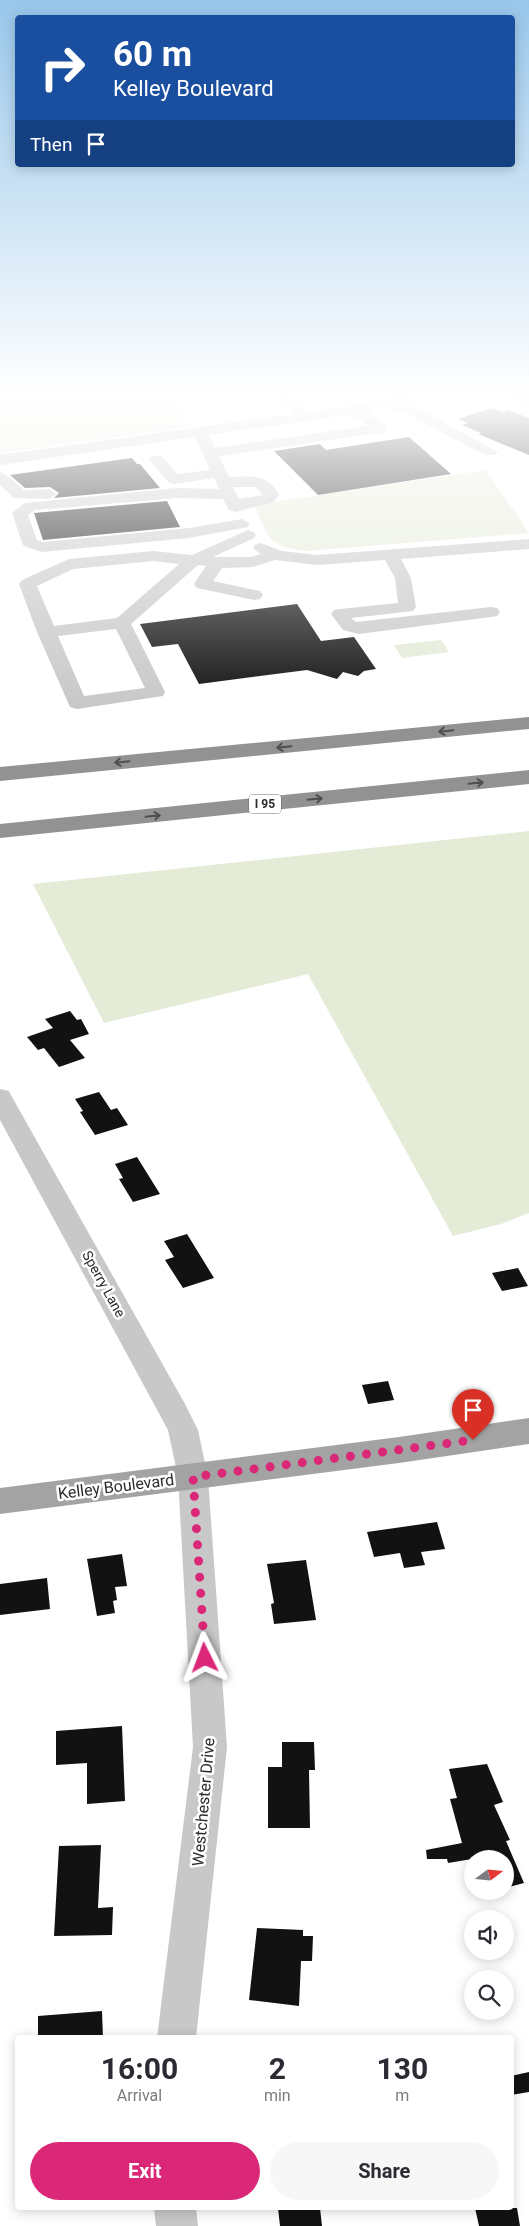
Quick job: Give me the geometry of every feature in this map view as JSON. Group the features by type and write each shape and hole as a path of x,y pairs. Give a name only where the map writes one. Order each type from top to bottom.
{"highway":[{"path":"2,774 529,723"},
{"name":"I 95","path":"0,831 529,777"},
{"path":"0,842 118,819"}],"main road":[{"name":"Kelley Boulevard","path":"0,1501 193,1477 529,1431"}],"street":[{"path":"121,498 31,506 20,513 30,543 42,547 189,533 245,530"},
{"path":"231,498 245,530 263,550 297,560 529,544"},
{"path":"46,632 122,623 143,607 149,597 196,560 245,530"},
{"path":"122,623 156,692 77,703 46,632 28,584 69,564 153,556 217,562 252,562 275,555"},
{"path":"391,555 403,578 411,614 491,612"},
{"path":"217,562 203,584 254,595"},
{"name":"Sperry Lane","path":"0,1097 170,1404 182,1430 193,1477"},
{"name":"Westchester Drive","path":"176,2035 198,1863 210,1747 193,1477"},
{"path":"175,2210 176,2226"}],"green space":[{"path":"301,498 505,498 529,533 306,551 276,543 267,533 254,505"},
{"path":"441,640 449,652 402,658 394,645"},
{"path":"529,831 529,1213 501,1224 453,1236 308,974 104,1023 33,884"}],"building":[{"path":"167,501 180,527 43,540 34,513"},
{"path":"297,604 321,641 354,637 376,669 364,671 358,676 343,672 337,679 307,670 199,684 178,644 152,647 140,624"},
{"path":"70,1011 77,1020 81,1019 89,1034 70,1040 85,1058 59,1067 44,1048 38,1050 27,1037 53,1028 45,1019"},
{"path":"99,1092 111,1110 117,1108 128,1125 95,1135 80,1112 83,1111 75,1099"},
{"path":"137,1157 160,1194 133,1202 119,1179 123,1178 115,1164"},
{"path":"187,1234 214,1278 183,1288 165,1260 174,1257 164,1241"},
{"path":"518,1268 528,1286 502,1291 492,1273"},
{"path":"388,1381 394,1400 368,1404 362,1385"},
{"path":"437,1522 445,1549 421,1552 425,1565 404,1568 400,1553 374,1557 367,1532"},
{"path":"122,1554 127,1586 115,1587 117,1600 113,1601 115,1613 97,1616 87,1559"},
{"path":"306,1560 316,1620 274,1624 271,1604 274,1603 267,1564"},
{"path":"47,1578 50,1609 0,1615 0,1584"},
{"path":"122,1726 125,1801 87,1804 87,1763 56,1765 56,1731"},
{"path":"282,1742 314,1742 315,1770 309,1770 310,1828 268,1828 268,1767 282,1767"},
{"path":"487,1764 503,1802 494,1805 510,1840 506,1841 510,1850 464,1850 464,1860 448,1863 447,1859 427,1859 426,1850 462,1843 450,1799 457,1798 449,1769"},
{"path":"101,1845 98,1908 113,1907 112,1935 54,1936 59,1846"},
{"path":"514,1860 524,1883 514,1886"},
{"path":"257,1928 303,1930 303,1936 313,1936 312,1961 301,1961 299,2006 249,2000"},
{"path":"102,2011 103,2035 38,2035 38,2016"},
{"path":"529,2072 529,2092 514,2094 514,2075"},
{"path":"514,2208 517,2208 520,2226 479,2226 475,2210 514,2210"},
{"path":"278,2210 320,2210 322,2226 280,2226"}],"route":[{"path":"205,1658 193,1477 473,1440"}]}
